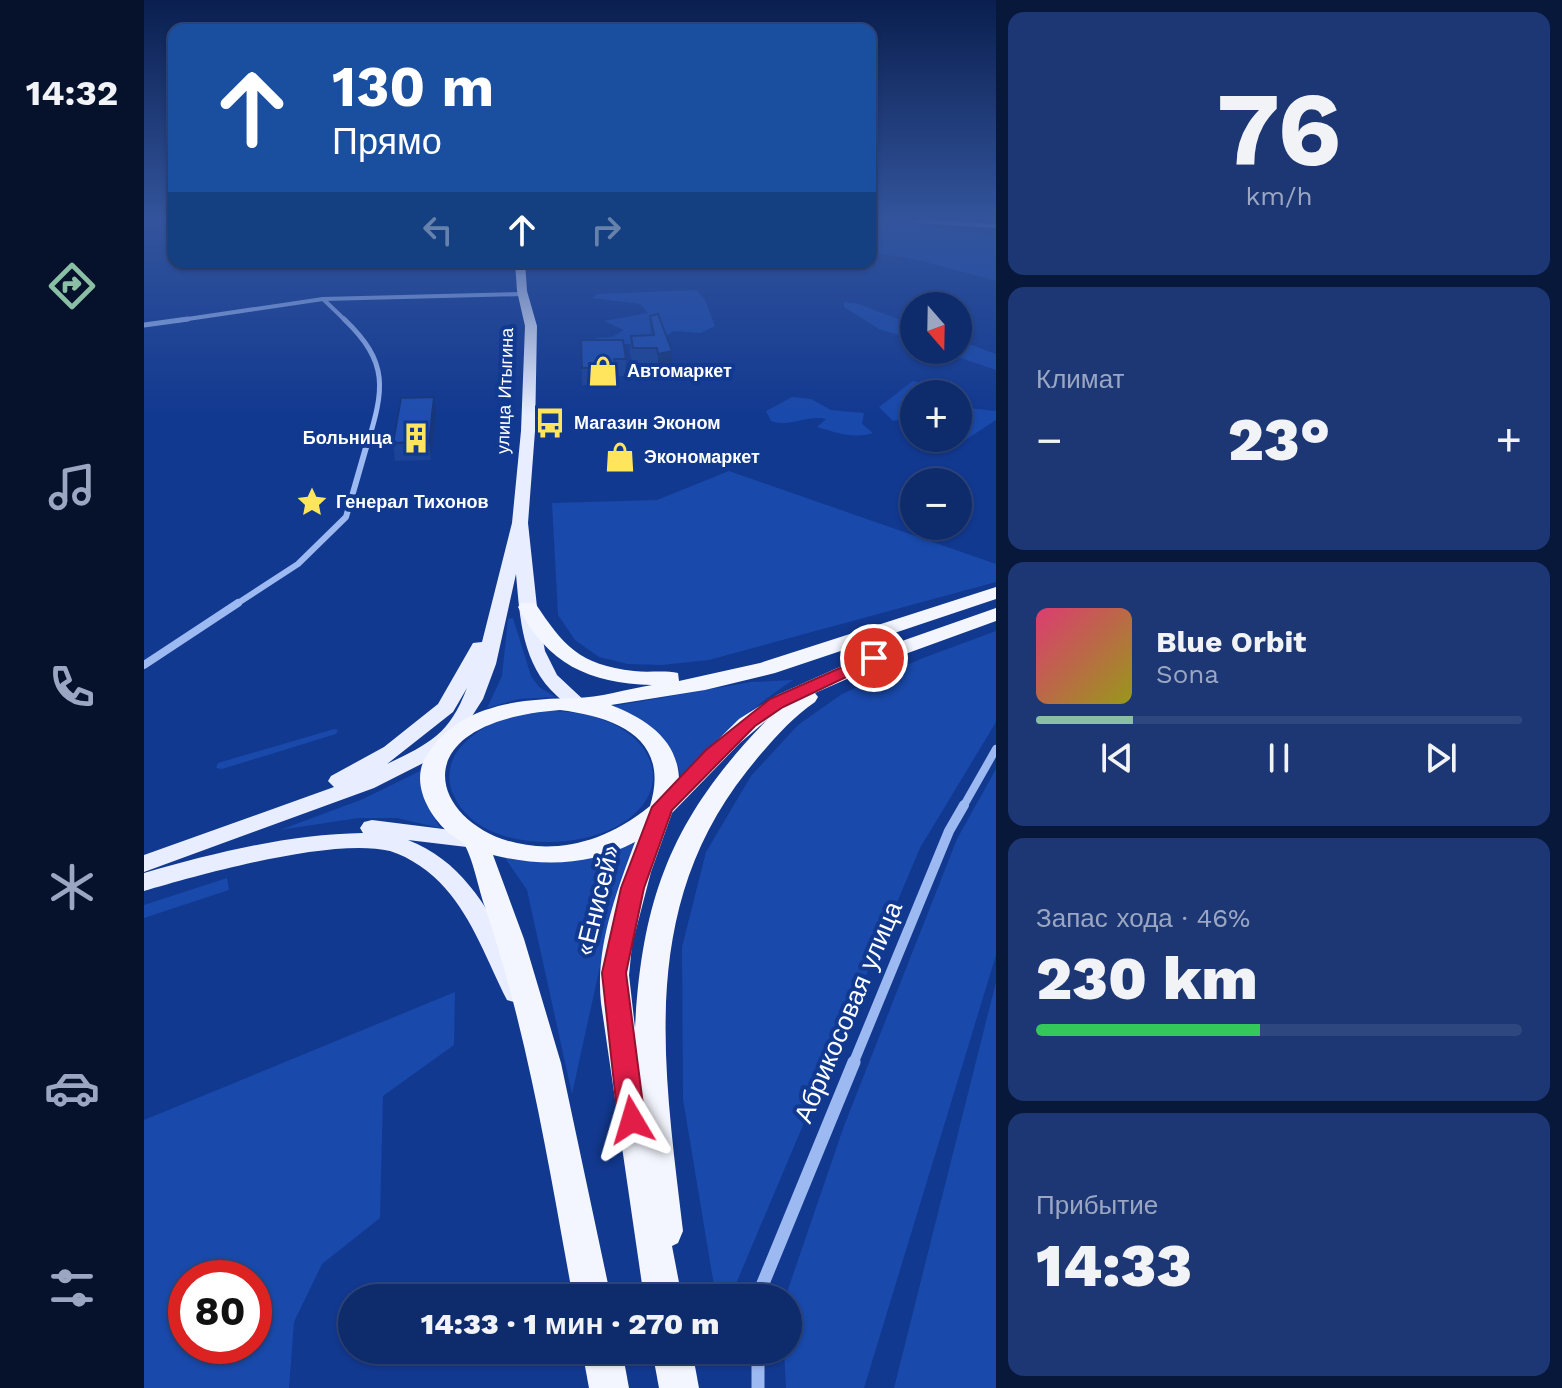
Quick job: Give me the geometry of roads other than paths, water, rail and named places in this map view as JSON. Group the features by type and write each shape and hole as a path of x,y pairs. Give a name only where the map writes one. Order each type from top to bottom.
{"highway":[{"name":"«Енисей»","path":"662,807 642,826 619,840 594,849 537,854 510,850 475,840 441,810 432,789 433,769 444,744 465,726 505,708 529,704 578,704 705,683 767,668 996,593"},
{"path":"528,607 549,640 567,656 620,676 663,679 767,668"},
{"path":"662,807 749,722 776,703 874,658 996,614"},
{"path":"670,1284 654,1122 650,995 661,910 683,848 734,768 802,700 874,658"},
{"name":"«Енисей»","path":"578,704 604,710 632,722 653,740 665,760 669,784 633,888 614,973 632,1120 661,1284"},
{"name":"«Енисей»","path":"475,840 510,939 545,1063 589,1284"},
{"path":"605,1364 609,1388"},
{"path":"676,1364 679,1388"}],"main road":[{"name":"улица Итыгина","path":"444,744 473,699 486,664 520,523 528,431 531,326 522,286"},
{"name":"улица Итыгина","path":"520,523 528,607 536,651 549,678 578,704"},
{"path":"209,840 363,769 417,735 446,708 498,612"},
{"path":"144,864 366,783 444,744"},
{"path":"144,882 333,832 371,828 475,840"},
{"path":"195,867 318,845 361,841 387,842 409,849 445,873 467,898 533,1022"}],"street":[{"path":"144,325 323,299 523,294"},
{"path":"144,665 298,564 346,517 378,408 382,382 376,358 360,334 323,299"},
{"name":"Абрикосовая улица","path":"763,1284 949,831 996,749"},
{"path":"758,1364 758,1388"}],"place":[{"name":"Автомаркет","path":"603,371"},
{"name":"Магазин Эконом","path":"550,423"},
{"name":"Больница","path":"416,438"},
{"name":"Экономаркет","path":"620,457"},
{"name":"Генерал Тихонов","path":"312,502"}]}
